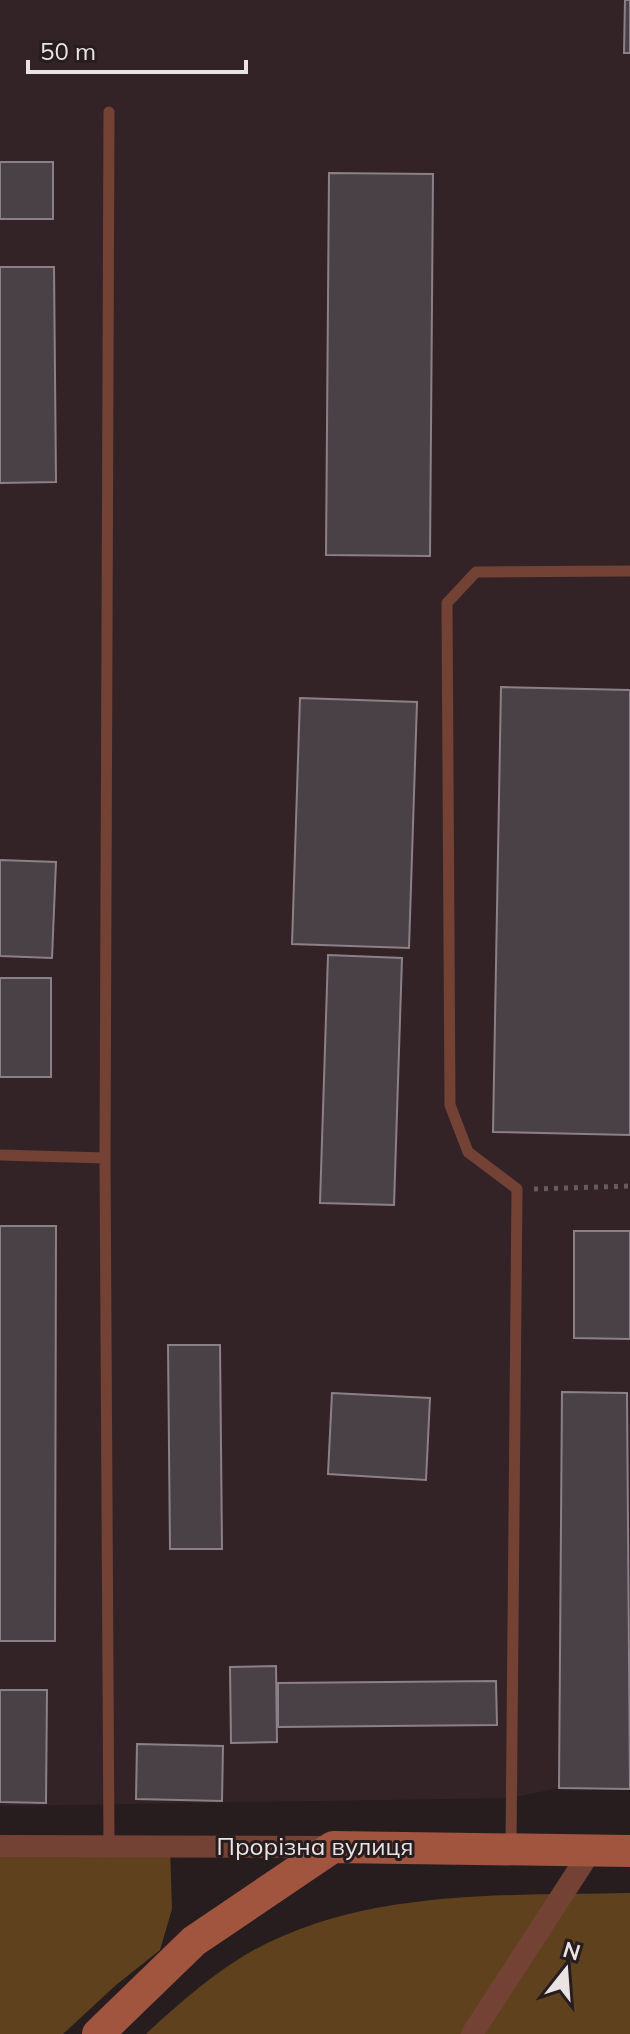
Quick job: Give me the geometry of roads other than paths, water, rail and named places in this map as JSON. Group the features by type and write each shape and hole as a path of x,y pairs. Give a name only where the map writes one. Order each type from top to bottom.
{"street":[{"name":"Прорізна вулиця","path":"0,1846 511,1847 630,1851"},
{"path":"98,2034 194,1941 333,1847"},
{"path":"472,2034 592,1849"}],"lane":[{"path":"109,112 105,1158 109,1846"},
{"path":"511,1847 517,1189 468,1152 450,1105 447,603 476,572 630,571"},
{"path":"0,1155 105,1158"}]}
